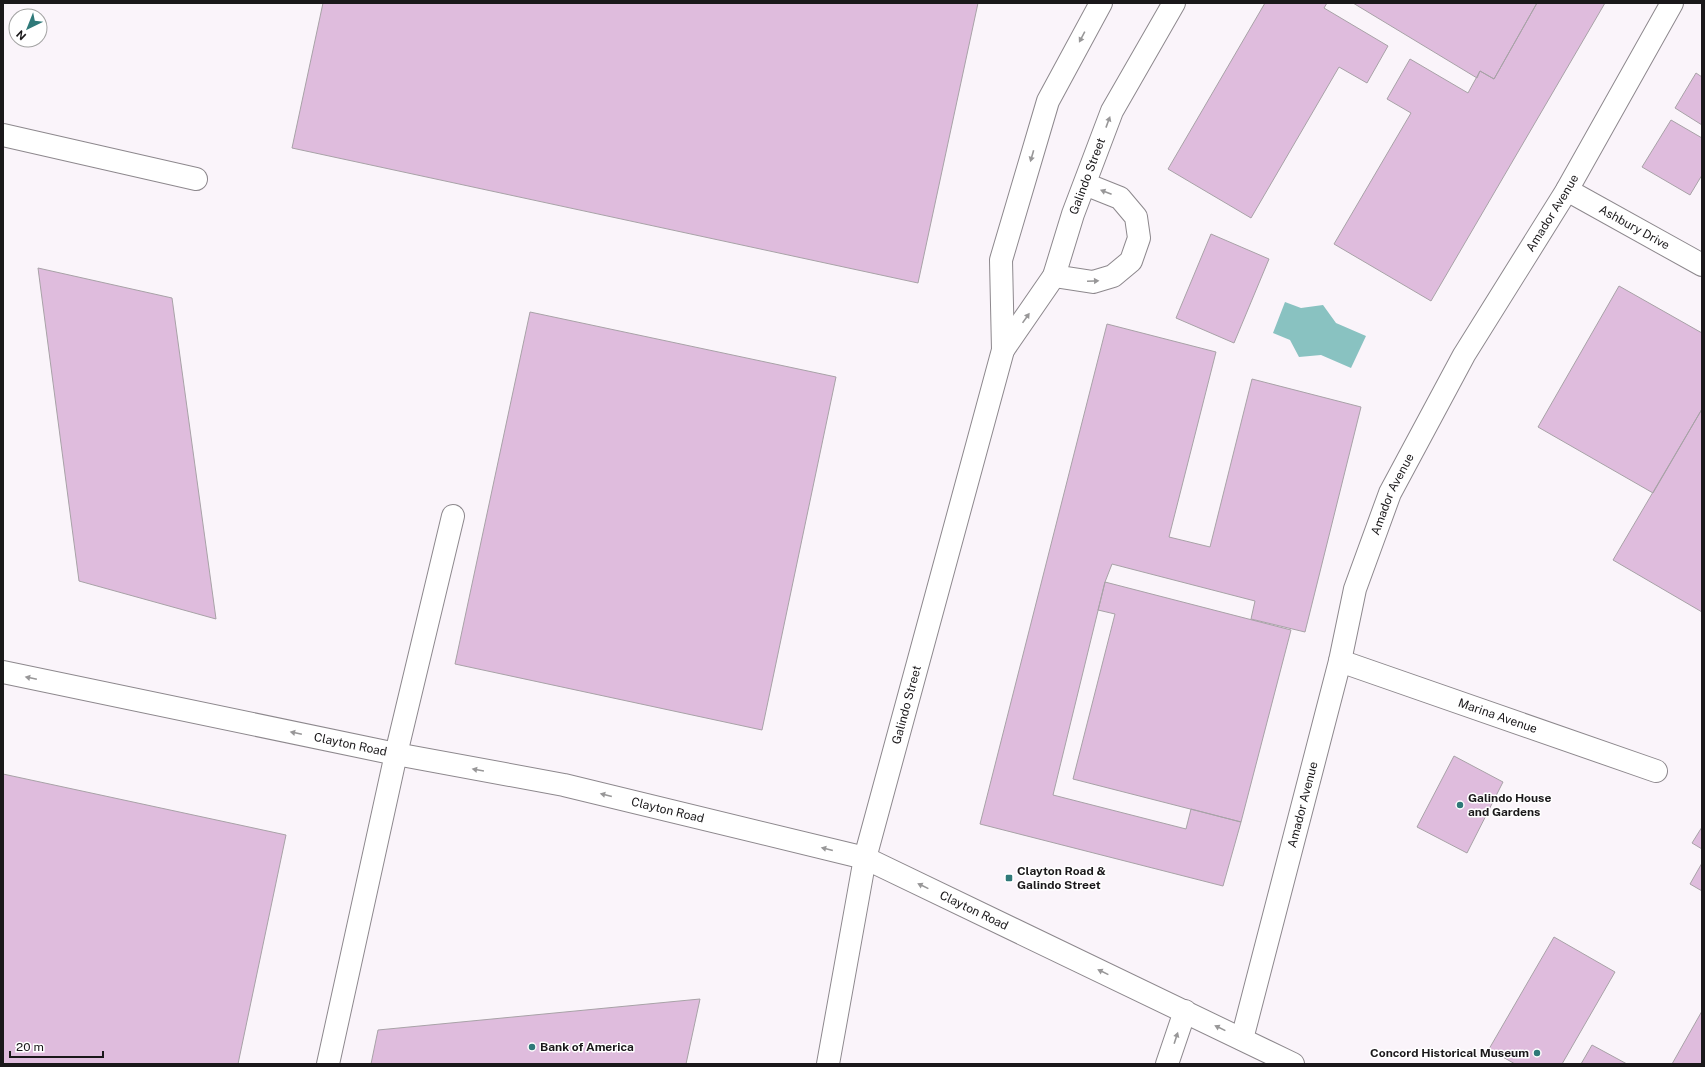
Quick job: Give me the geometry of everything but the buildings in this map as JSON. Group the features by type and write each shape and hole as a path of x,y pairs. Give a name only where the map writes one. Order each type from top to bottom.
{"main road":[{"name":"Galindo Street","path":"828,1064 865,858 1003,350 1001,260 1048,101 1101,3"},
{"name":"Galindo Street","path":"1003,350 1054,276 1085,184 1112,111 1174,3"},
{"name":"Amador Avenue","path":"1242,1039 1340,661 1355,589 1390,494 1464,355 1567,190 1672,3"},
{"path":"3,135 196,179"},
{"path":"1054,276 1094,282 1113,276 1131,261 1139,238 1136,217 1120,198 1085,184"},
{"name":"Ashbury Drive","path":"1567,190 1702,265"},
{"path":"328,1064 396,754 453,516"},
{"name":"Marina Avenue","path":"1340,661 1656,771"},
{"name":"Clayton Road","path":"3,672 396,754 564,785 865,858 1293,1064"},
{"path":"1167,1064 1185,1011"}],"water":[{"path":"1285,302 1301,308 1323,305 1336,323 1366,336 1351,368 1321,355 1299,357 1290,340 1273,333"}],"place":[{"name":"Galindo House and Gardens","path":"1460,805"},
{"name":"Clayton Road & Galindo Street","path":"1009,878"},
{"name":"Bank of America","path":"532,1047"},
{"name":"Concord Historical Museum","path":"1537,1053"}]}
